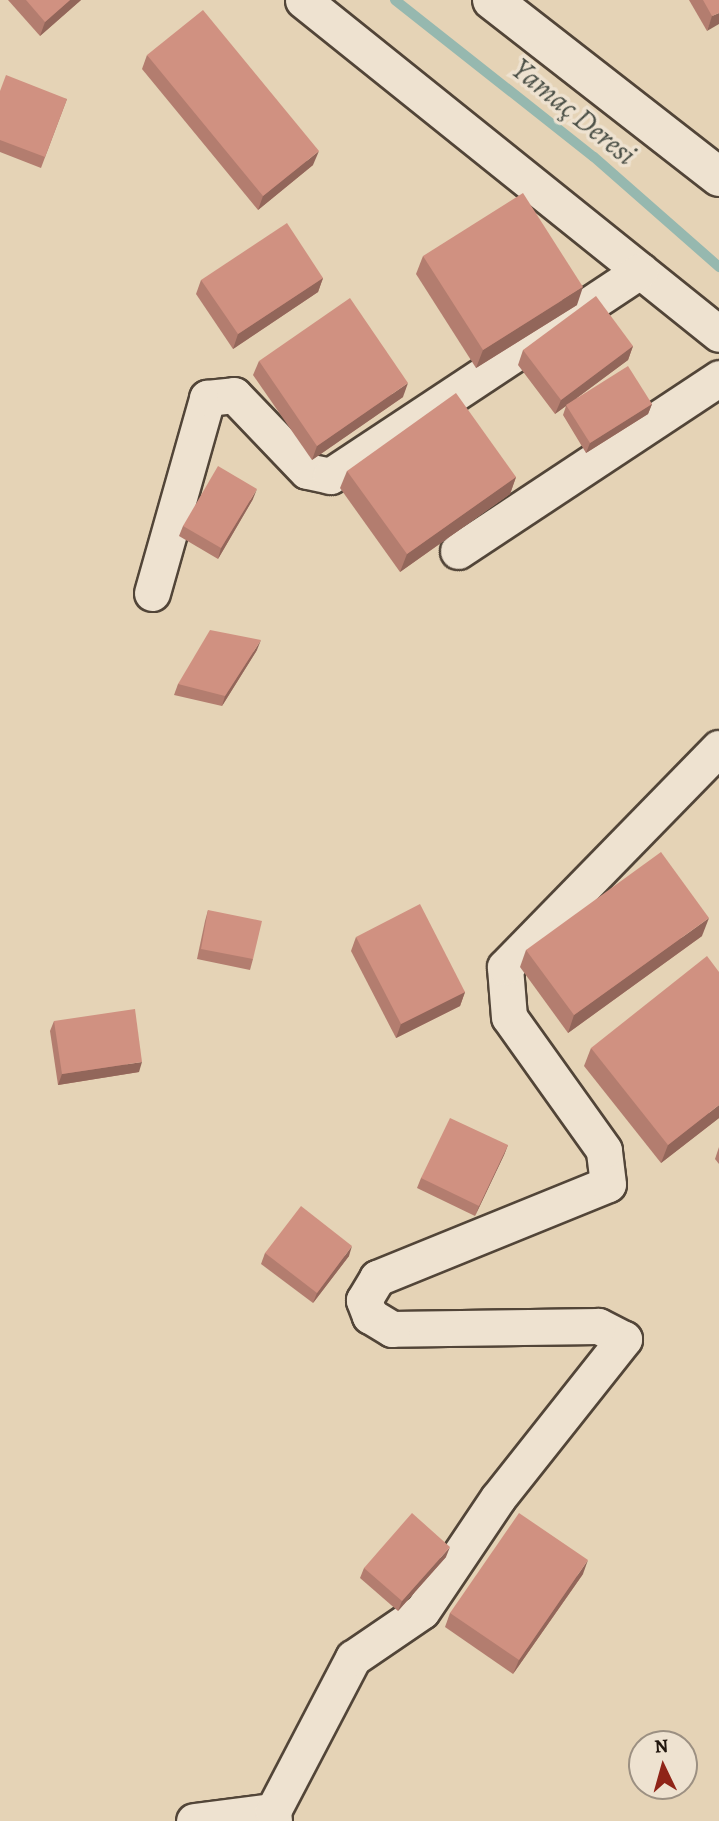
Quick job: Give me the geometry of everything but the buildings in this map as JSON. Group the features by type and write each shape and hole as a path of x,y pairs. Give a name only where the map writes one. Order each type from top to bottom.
{"street":[{"path":"303,0 719,334"},
{"path":"492,0 719,177"},
{"path":"152,593 207,398 234,395 307,471 330,475 640,271"},
{"path":"458,551 719,378"},
{"path":"194,1821 274,1816 353,1658 422,1611 498,1498 624,1339 598,1326 392,1329 370,1316 364,1300 377,1278 608,1184 604,1150 509,1017 505,967 719,748"}],"waterway":[{"name":"Yamaç Deresi","path":"395,0 594,157 719,267"}]}
